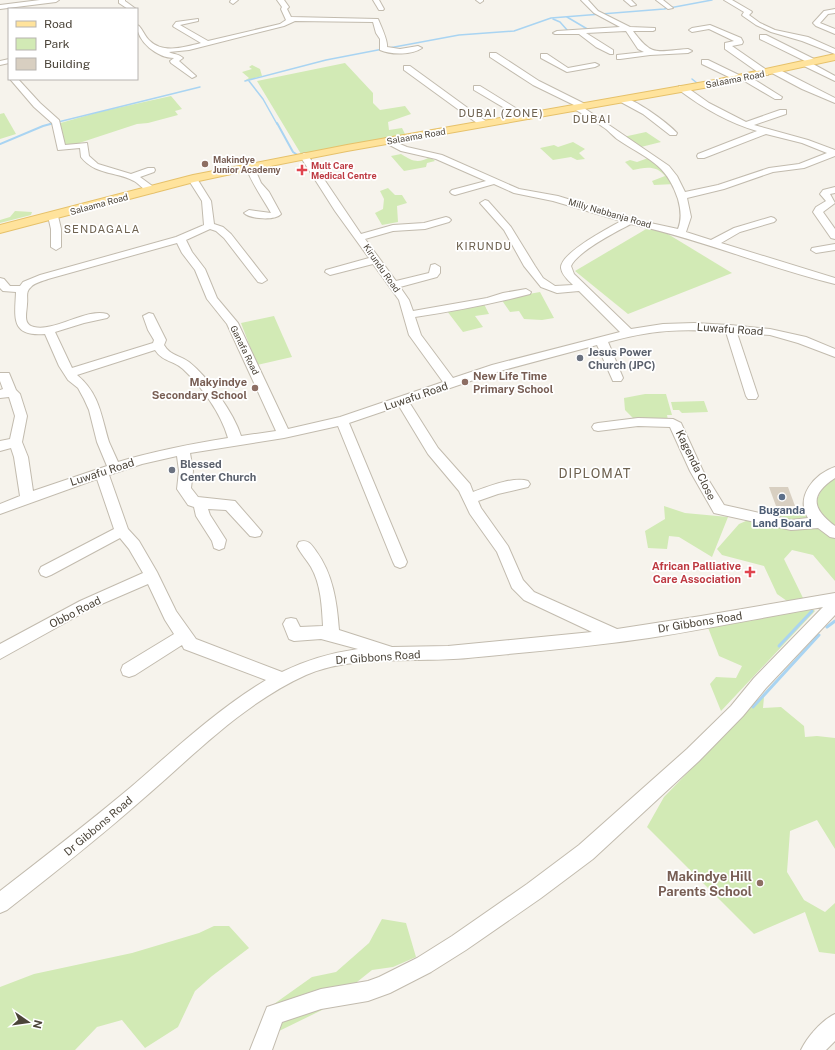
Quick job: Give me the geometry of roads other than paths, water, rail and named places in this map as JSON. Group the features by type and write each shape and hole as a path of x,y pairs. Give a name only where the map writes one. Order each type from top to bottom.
{"main road":[{"name":"Salaama Road","path":"0,229 193,179 250,167 741,78 835,57"}],"street":[{"path":"0,7 10,3 21,7 56,0"},
{"path":"122,0 121,2 124,5 131,8"},
{"path":"280,0 286,7 284,9 288,19 292,20"},
{"path":"376,0 381,8"},
{"path":"584,0 596,12 627,28 641,47 651,53 656,55 688,51"},
{"path":"659,0 670,8"},
{"path":"727,0 749,12 745,14 764,28 805,39 835,52"},
{"path":"835,11 826,12 816,23 835,32"},
{"path":"196,20 178,23 176,26 206,43"},
{"path":"163,51 179,50 282,25 292,20 376,20 378,31 385,42 383,48 387,51 418,48"},
{"path":"692,30 710,27 738,40 739,42 728,45 728,47 770,72 835,101"},
{"path":"557,32 627,28 653,29"},
{"path":"580,31 586,37 610,52"},
{"path":"139,35 147,43 179,58 174,61 185,67 187,72 192,76"},
{"path":"763,37 810,63 835,79"},
{"path":"620,57 651,53"},
{"path":"493,55 536,83 580,107 619,137 664,165 675,179 682,196 687,216 686,226 681,233"},
{"path":"544,56 567,70 595,64"},
{"path":"706,62 778,97"},
{"path":"407,68 484,124"},
{"path":"15,80 37,105 56,123 61,148 84,145 85,157 96,166 132,177 152,190"},
{"path":"477,88 526,117"},
{"path":"682,88 730,118 745,125 799,139 835,153"},
{"path":"622,99 646,112 673,133"},
{"path":"745,125 783,112"},
{"path":"701,156 764,131"},
{"name":"Milly Nabbanja Road","path":"386,142 404,149 439,157 517,191 555,198 630,221 681,233 748,256 835,281"},
{"path":"682,196 721,187 772,170 801,166 835,153"},
{"name":"Kirundu Road","path":"304,156 340,211 404,300 410,315 415,335 451,384"},
{"path":"249,213 271,216 276,214 264,192 257,184 250,167"},
{"path":"132,177 151,170"},
{"path":"193,179 208,201 210,212 209,226"},
{"path":"455,192 496,182"},
{"path":"835,190 826,192 825,194 831,202 819,209 818,212 835,236"},
{"path":"485,203 498,217 514,239 532,270 547,287 555,289 581,287"},
{"path":"53,216 56,229 56,247"},
{"path":"360,237 393,228 425,226 446,220"},
{"path":"714,244 737,230 772,220"},
{"path":"628,333 567,272 567,264 602,236 630,221"},
{"path":"104,316 82,320 49,330 28,330 23,326 20,315 22,304 21,293 28,284 44,277 180,239 209,226 222,230 262,280"},
{"name":"Ganafa Road","path":"180,239 187,252 200,269 212,299 235,327 284,434"},
{"path":"816,250 835,247"},
{"path":"330,272 375,260"},
{"path":"394,285 433,275 435,273 435,267"},
{"path":"0,280 4,290 24,289"},
{"path":"410,315 489,301 503,296 526,292"},
{"path":"149,316 154,330 160,340 158,346 164,356 183,362 211,394 230,424 236,442"},
{"name":"Luwafu Road","path":"0,509 107,470 183,450 284,434 342,421 502,366 628,333 673,326 730,328 770,332 802,340 835,353"},
{"path":"730,328 752,396"},
{"path":"49,330 65,366 83,386 90,399 103,442 112,500 122,531 134,545 152,576 170,615 184,636 190,644 199,649 282,679"},
{"path":"601,339 617,378"},
{"path":"70,373 158,346"},
{"path":"0,377 4,376 5,393 15,397 21,416 16,442 21,457 27,499"},
{"path":"402,401 433,452 465,488 475,510 500,545 521,590 528,596 615,635"},
{"path":"342,421 400,562"},
{"name":"Kagenda Close","path":"598,427 638,422 673,423 677,426 697,470 719,508 791,525 820,522"},
{"path":"0,446 16,442"},
{"path":"183,450 186,471 184,489 193,501 200,504 230,505 255,532"},
{"path":"835,472 825,477 816,486 811,496 810,506 812,513 820,522 835,533"},
{"path":"470,498 497,489 523,484"},
{"path":"200,504 203,516 219,540 219,544"},
{"path":"46,572 122,531"},
{"path":"304,546 318,565 326,590 330,610 331,634"},
{"name":"Obbo Road","path":"0,652 86,605 152,576"},
{"name":"Dr Gibbons Road","path":"0,903 87,836 224,718 250,699 282,679 306,668 332,660 398,654 446,653 615,635 835,599"},
{"path":"261,1050 274,1014 321,998 368,991 383,986 424,965 459,943 563,870 586,852 698,750 737,711 760,683 835,605"},
{"path":"291,624 294,634 321,632 398,654"},
{"path":"129,670 184,636"},
{"path":"812,1050 835,1025"}],"waterway":[{"path":"389,48 459,35 514,31 551,18 664,9 712,0"},
{"path":"567,17 589,30"},
{"path":"553,19 560,22 568,31"},
{"path":"245,81 326,60 383,49"},
{"path":"692,79 697,83"},
{"path":"249,81 263,99 277,124"},
{"path":"53,123 200,87"},
{"path":"0,144 53,123"},
{"path":"277,123 293,152 299,156"},
{"path":"779,646 812,611"},
{"path":"827,627 835,621"},
{"path":"753,707 819,635"}],"place":[{"name":"Makindye Junior Academy","path":"205,164"},
{"name":"Mult Care Medical Centre","path":"302,170"},
{"name":"Jesus Power Church (JPC)","path":"580,358"},
{"name":"New Life Time Primary School","path":"465,382"},
{"name":"Makyindye Secondary School","path":"255,388"},
{"name":"Blessed Center Church","path":"172,470"},
{"name":"Buganda Land Board","path":"782,497"},
{"name":"African Palliative Care Association","path":"750,572"},
{"name":"Makindye Hill Parents School","path":"760,883"}],"district":[{"name":"DUBAI (ZONE)","path":"501,113"},
{"name":"DUBAI","path":"592,119"},
{"name":"SENDAGALA","path":"102,229"},
{"name":"KIRUNDU","path":"484,246"},
{"name":"DIPLOMAT","path":"595,473"}]}
